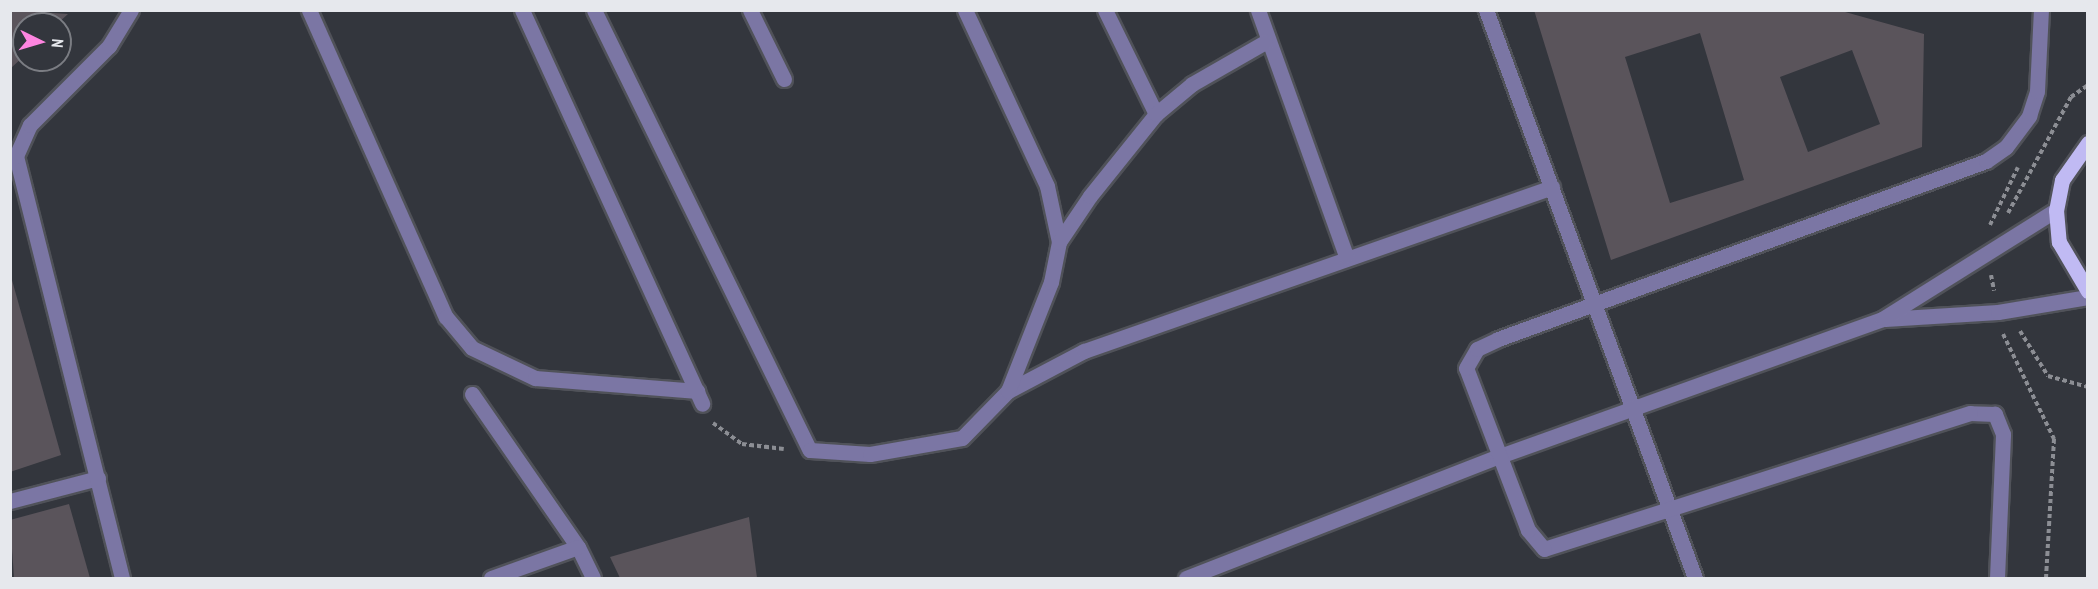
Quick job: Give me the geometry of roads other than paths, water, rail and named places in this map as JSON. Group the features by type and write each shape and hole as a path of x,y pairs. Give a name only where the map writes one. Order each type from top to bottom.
{"main road":[{"path":"2088,143 2062,180 2056,210 2059,242 2088,291"}],"street":[{"path":"122,579 98,478 13,158 30,125 109,46 131,10"},
{"path":"309,10 446,317 472,348 535,378 700,397 522,10"},
{"path":"594,10 810,450 870,454 962,438 1008,391 1084,351 1346,256 1552,187"},
{"path":"750,10 784,79"},
{"path":"965,10 1047,186 1059,242 1051,282 1008,391"},
{"path":"1105,10 1156,114"},
{"path":"1258,10 1265,42 1346,256"},
{"path":"1486,10 1552,187 1591,304 1633,409 1695,579"},
{"path":"1997,579 2004,434 2000,419 1989,412 1970,413 1544,549 1533,541 1497,457 1467,378 1469,359 1498,339 1986,161 2006,147 2029,116 2037,91 2041,10"},
{"path":"1059,242 1156,114 1192,84 1265,42"},
{"path":"1186,579 1497,457 1882,319 1999,249 2056,210"},
{"path":"1882,319 2006,310 2088,297"},
{"path":"472,394 578,547 593,579"},
{"path":"10,501 98,478"},
{"path":"491,579 578,547"}]}
